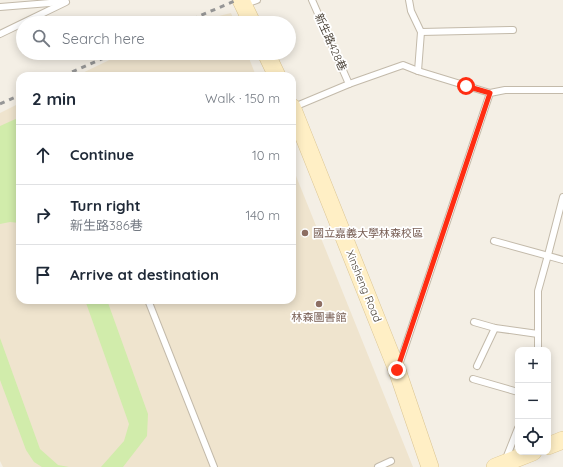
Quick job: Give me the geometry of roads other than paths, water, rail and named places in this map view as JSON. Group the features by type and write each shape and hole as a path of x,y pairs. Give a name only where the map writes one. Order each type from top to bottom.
{"street":[{"path":"247,2 250,16"},
{"path":"269,60 275,72"},
{"name":"Xinsheng Road","path":"296,117 397,370 430,467"},
{"path":"551,445 563,440"},
{"path":"499,465 525,455"}],"lane":[{"name":"新生路428巷","path":"312,0 350,84"},
{"path":"409,0 410,11 421,32 418,71"},
{"path":"0,7 66,1"},
{"path":"36,16 66,1"},
{"path":"0,34 16,26"},
{"path":"421,32 513,30"},
{"path":"296,105 403,65 490,93 505,90 563,90"},
{"path":"397,370 490,93"},
{"path":"538,347 538,290 563,198"},
{"path":"494,241 563,260"},
{"path":"150,304 214,467"},
{"path":"474,322 495,328 538,334"},
{"path":"477,366 495,328"},
{"path":"473,379 515,391"},
{"path":"499,465 515,434"},
{"path":"378,467 391,461"}],"railway":[{"path":"199,16 237,0"},
{"path":"72,72 99,60"},
{"path":"0,104 16,97"}],"place":[{"name":"國立嘉義大學林森校區","path":"305,233"},
{"name":"林森圖書館","path":"319,304"}]}
